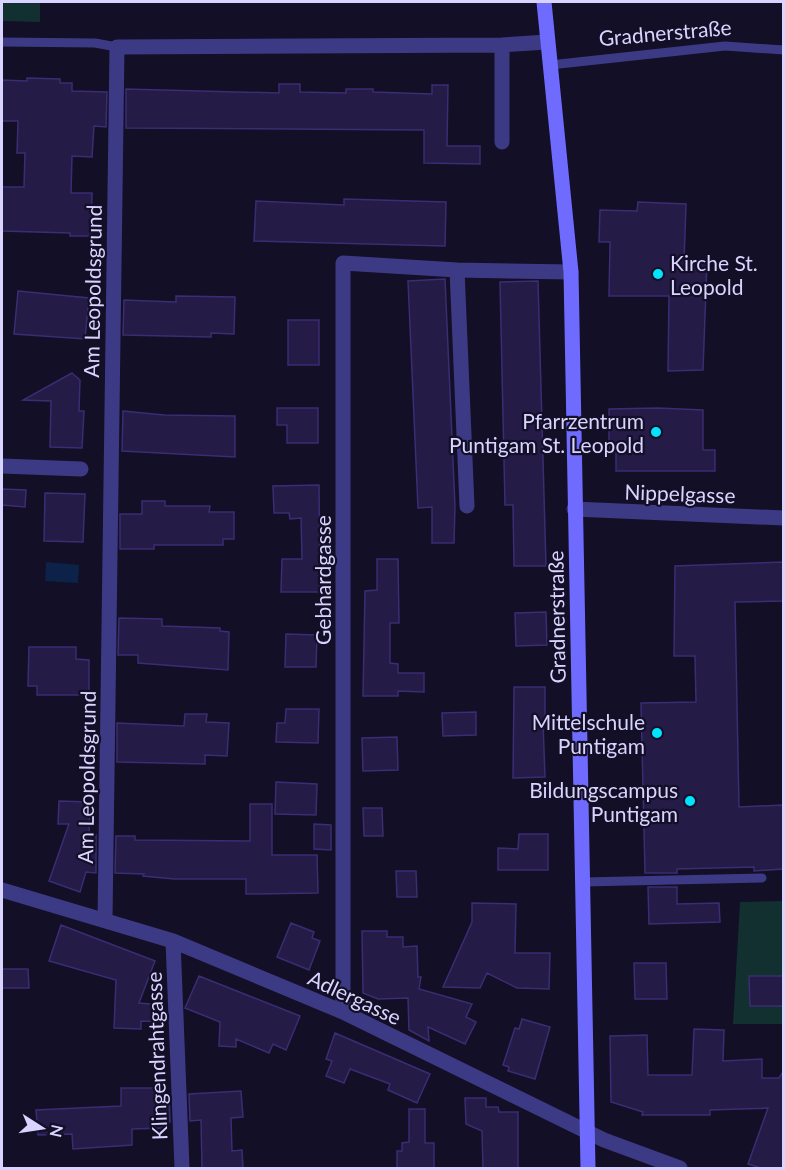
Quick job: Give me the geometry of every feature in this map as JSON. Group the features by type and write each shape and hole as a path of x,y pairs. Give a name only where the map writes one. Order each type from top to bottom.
{"main road":[{"name":"Gradnerstraße","path":"544,2 571,272 588,1168"}],"street":[{"path":"117,47 502,45 547,42"},
{"path":"502,45 502,142"},
{"name":"Am Leopoldsgrund","path":"105,920 117,47"},
{"name":"Gebhardgasse","path":"343,1012 343,263 458,270 571,272"},
{"path":"458,270 467,506"},
{"path":"2,466 81,469"},
{"name":"Nippelgasse","path":"574,509 783,518"},
{"name":"Adlergasse","path":"2,890 173,941 343,1012 587,1133 680,1168"},
{"name":"Klingendrahtgasse","path":"173,941 182,1168"}],"lane":[{"path":"2,42 95,43 117,47"},
{"name":"Gradnerstraße","path":"550,65 725,46 783,50"},
{"path":"584,882 762,878"}],"green space":[{"path":"2,2 40,2 40,22 2,21"},
{"path":"783,901 783,1024 733,1024 740,902"}],"water":[{"path":"46,562 79,565 78,583 45,581"}],"building":[{"path":"27,78 60,79 60,83 72,83 72,91 107,92 106,127 94,126 92,157 72,156 71,193 92,193 91,236 70,236 70,233 2,231 2,187 24,187 25,153 17,153 18,121 2,121 2,80 27,81"},
{"path":"279,84 300,84 300,92 346,93 346,89 373,89 373,92 432,94 432,85 448,85 447,146 480,146 480,164 424,163 424,130 126,128 126,89 279,93"},
{"path":"344,199 446,202 445,246 254,241 256,201 344,205"},
{"name":"Kirche St. Leopold","path":"638,202 686,204 684,261 707,262 703,370 668,371 669,296 609,296 610,242 599,242 600,210 637,211"},
{"path":"445,279 455,506 454,543 432,543 432,507 418,508 408,281"},
{"path":"538,281 546,566 514,566 513,505 505,505 500,282"},
{"path":"18,291 89,298 85,339 14,334"},
{"path":"176,296 235,297 234,334 211,333 211,337 123,335 124,300 176,302"},
{"path":"288,320 319,320 319,365 288,365"},
{"path":"72,373 80,380 79,411 84,411 82,448 50,447 51,401 23,400"},
{"path":"277,408 318,408 318,443 287,443 287,425 277,425"},
{"name":"Pfarrzentrum Puntigam St. Leopold","path":"609,409 703,410 703,450 715,450 715,471 616,471 616,451 609,451"},
{"path":"123,411 164,415 235,416 235,457 122,451"},
{"path":"319,485 320,592 281,592 282,559 302,559 301,518 290,519 289,513 274,513 273,486"},
{"path":"2,489 26,490 25,507 2,505"},
{"path":"45,493 85,494 83,542 44,541"},
{"path":"142,501 165,501 165,506 210,506 209,512 234,512 234,539 223,539 223,545 154,545 154,549 120,549 120,514 142,514"},
{"path":"377,559 398,559 399,623 390,623 390,663 398,664 398,673 424,673 424,692 398,691 398,696 363,696 365,591 377,590"},
{"path":"783,562 783,601 735,602 739,807 783,805 783,869 754,871 754,867 677,869 677,873 645,873 641,703 696,702 695,656 674,656 675,566"},
{"path":"546,612 547,645 516,646 515,613"},
{"path":"119,618 162,619 162,626 220,628 220,631 229,632 228,670 138,663 138,655 118,655"},
{"path":"286,634 317,635 316,667 285,667"},
{"path":"29,647 76,647 76,659 89,660 89,695 37,695 37,686 28,686"},
{"path":"514,687 545,687 545,722 543,722 545,777 513,778"},
{"path":"286,709 319,709 318,743 276,742 277,723 285,723"},
{"path":"476,712 476,735 443,736 442,713"},
{"path":"185,714 207,714 206,722 229,723 227,756 205,755 205,764 117,762 117,723 184,726"},
{"path":"397,737 398,770 363,771 362,738"},
{"path":"276,782 317,784 316,815 275,814"},
{"path":"59,801 90,802 89,835 96,835 96,873 86,872 80,892 49,881 69,824 58,824"},
{"path":"250,804 272,804 272,855 317,855 318,893 246,894 246,879 174,879 143,876 144,874 115,873 116,836 135,836 135,840 250,841"},
{"path":"363,808 382,808 383,836 364,836"},
{"path":"314,824 331,825 331,850 314,849"},
{"path":"519,834 548,834 548,870 498,870 498,848 518,849"},
{"path":"396,871 416,871 417,897 397,897"},
{"path":"648,887 677,887 677,904 719,903 720,922 649,924"},
{"path":"472,903 516,904 515,953 550,953 549,989 517,988 487,973 480,988 443,987 472,922"},
{"path":"291,923 314,932 312,938 320,941 309,970 277,957"},
{"path":"61,925 155,961 139,1003 163,1005 163,1022 141,1021 141,1029 114,1028 116,980 49,961"},
{"path":"362,931 387,931 387,937 403,937 403,947 417,946 418,977 421,977 419,989 472,1004 466,1017 476,1022 465,1044 428,1027 429,1041 409,1030 408,998 378,999 363,993"},
{"path":"634,963 666,963 667,999 635,999"},
{"path":"2,969 28,969 29,988 2,988"},
{"path":"199,976 300,1016 286,1050 273,1044 269,1053 236,1039 236,1047 219,1046 220,1022 185,1008"},
{"path":"749,976 783,976 783,1006 750,1006"},
{"path":"522,1019 550,1027 535,1079 508,1071 509,1067 503,1065 515,1028 519,1029"},
{"path":"694,1029 724,1030 723,1061 762,1059 762,1078 779,1078 783,1072 783,1168 761,1168 748,1164 768,1108 710,1110 710,1115 642,1115 643,1112 611,1102 610,1036 647,1035 648,1075 692,1075"},
{"path":"335,1033 430,1074 417,1103 388,1090 390,1084 350,1069 344,1083 326,1076 332,1061 326,1059"},
{"path":"121,1088 162,1088 163,1095 169,1094 170,1122 163,1123 163,1128 132,1129 132,1145 73,1149 72,1134 38,1135 36,1110 121,1106"},
{"path":"241,1091 243,1117 231,1118 232,1151 242,1150 243,1168 202,1168 201,1120 190,1121 189,1094"},
{"path":"465,1098 486,1098 486,1107 498,1107 499,1112 518,1112 518,1168 483,1168 482,1131 466,1124"},
{"path":"409,1109 425,1109 425,1143 434,1143 434,1168 397,1168 397,1151 402,1151 402,1143 409,1142"}],"place":[{"name":"Kirche St. Leopold","path":"658,274"},
{"name":"Pfarrzentrum Puntigam St. Leopold","path":"656,432"},
{"name":"Mittelschule Puntigam","path":"657,733"},
{"name":"Bildungscampus Puntigam","path":"690,801"}]}
